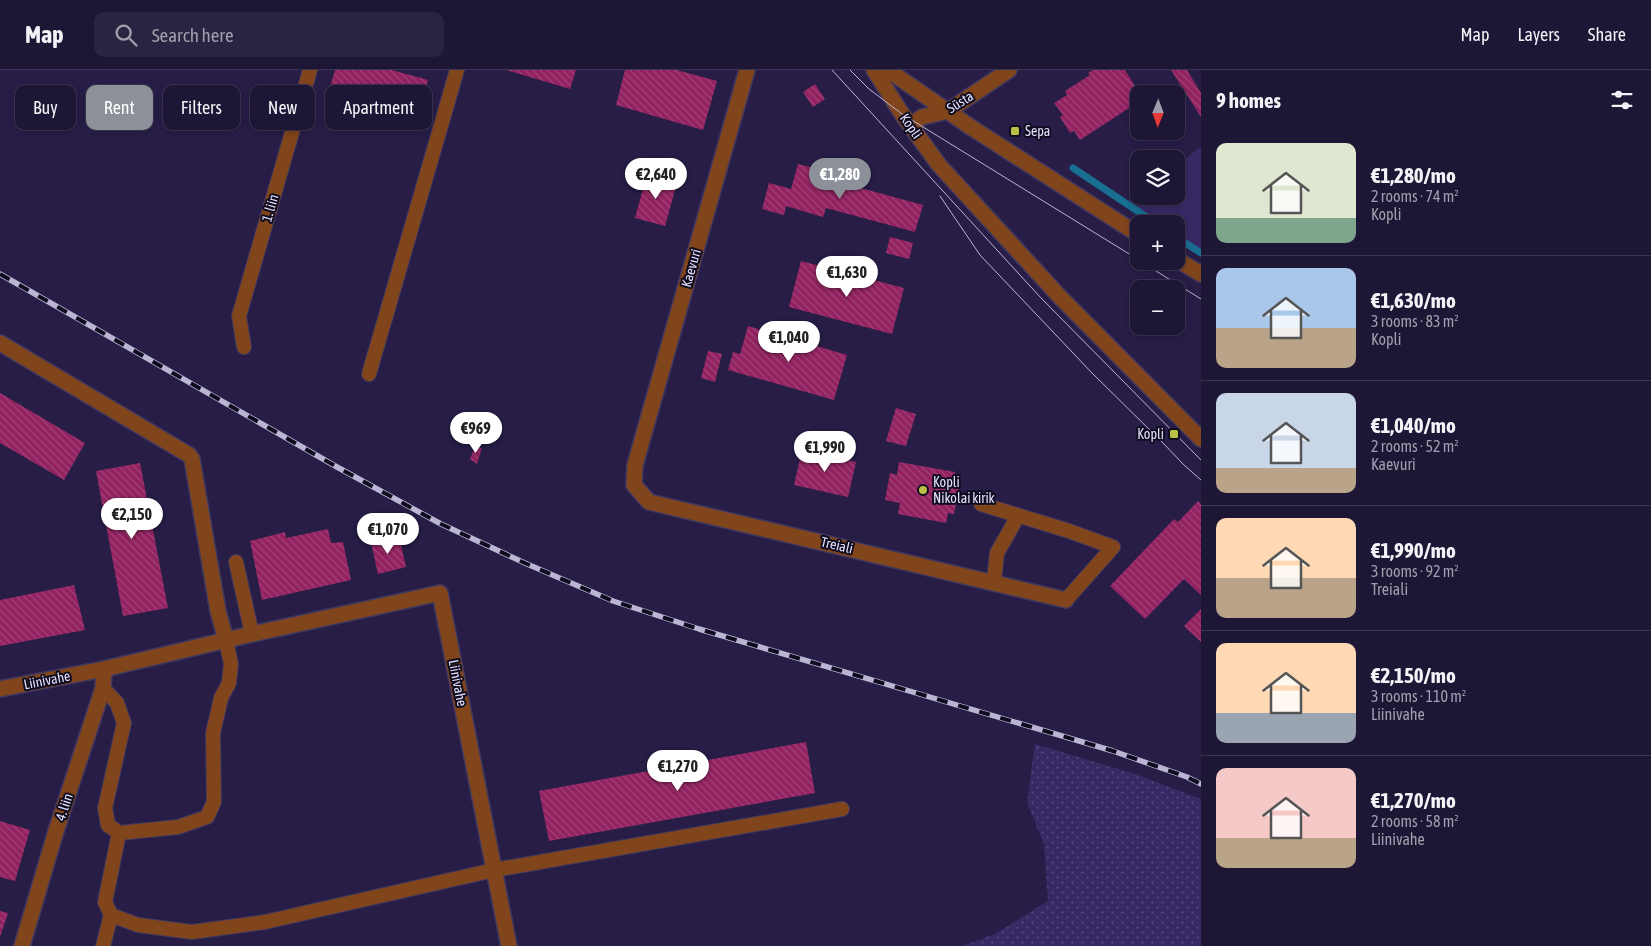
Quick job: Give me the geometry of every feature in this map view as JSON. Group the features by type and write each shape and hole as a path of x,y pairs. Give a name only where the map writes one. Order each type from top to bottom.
{"street":[{"name":"Kaevuri","path":"635,465 747,70"},
{"name":"Kopli","path":"874,70 939,165 1060,297 1201,439"},
{"path":"888,70 980,134 1130,229"},
{"name":"Süsta","path":"914,130 915,122 922,117 948,111 1009,70"},
{"path":"1185,264 1201,274"},
{"path":"0,343 189,455 192,459 218,611 226,640"},
{"name":"Treiali","path":"635,465 634,485 649,502 1066,600"},
{"name":"Liinivahe","path":"0,689 104,669 440,592 494,870"},
{"name":"4. liin","path":"22,946 56,831 103,688 104,669"},
{"path":"494,870 509,946"}],"lane":[{"name":"1. liin","path":"244,347 239,316 310,70"},
{"path":"369,374 457,70"},
{"path":"981,504 1113,547 1066,600"},
{"path":"994,582 998,553 1018,516"},
{"path":"236,562 252,634"},
{"path":"103,688 117,703 124,723 105,808 108,825 119,833 178,827 207,817 214,802 213,733 221,698 229,683 231,664 226,640"},
{"path":"111,915 138,925 192,932 265,922 494,870 842,809"},
{"path":"104,946 111,915 105,902 119,833"}],"shaded area":[{"path":"1201,147 1201,251 1185,241 1185,215 1141,215 1123,204 1130,199 1130,205 1185,205 1185,159"},
{"path":"1035,744 1135,774 1201,799 1201,946 962,946 995,934 1048,901 1044,844 1027,803"}],"building":[{"path":"335,70 392,70 428,80 427,85 331,85"},
{"path":"506,70 576,70 570,89"},
{"path":"625,70 677,70 717,81 703,130 616,105"},
{"path":"1093,70 1125,70 1134,85 1130,85 1130,108 1080,140 1074,131 1070,133 1060,117 1063,115 1054,103 1067,95 1065,91 1090,75 1088,73"},
{"path":"1171,70 1187,70 1201,93 1201,117 1185,92 1185,85 1181,85"},
{"path":"815,84 825,99 813,107 803,92"},
{"path":"798,164 837,174 835,181 923,205 915,232 826,208 823,217 786,206 784,215 762,209 769,183 791,189"},
{"path":"647,174 677,183 665,226 635,218"},
{"path":"890,237 913,243 909,259 886,253"},
{"path":"801,261 904,288 892,334 789,307"},
{"path":"748,326 847,355 834,400 728,370 733,352 740,354"},
{"path":"708,351 722,354 715,382 701,378"},
{"path":"0,393 85,443 64,480 0,443"},
{"path":"896,408 916,414 906,446 886,441"},
{"path":"475,446 482,448 477,464 470,459"},
{"path":"802,450 856,462 848,497 794,485"},
{"name":"Kopli Nikolai kirik","path":"899,462 955,472 954,478 961,479 954,514 948,513 946,523 898,514 900,503 885,500 890,473 897,475"},
{"path":"140,463 168,608 123,616 96,471"},
{"path":"1198,501 1201,504 1201,595 1184,579 1145,619 1110,586 1174,519 1178,522"},
{"path":"328,529 331,543 343,542 351,580 262,600 250,541 285,532 286,538"},
{"path":"399,536 406,567 378,574 371,543"},
{"path":"74,585 85,630 0,646 0,600"},
{"path":"1201,609 1201,642 1184,626"},
{"path":"806,742 815,793 549,841 539,791"},
{"path":"0,821 30,830 15,881 0,877"},
{"path":"0,911 8,913 0,937"}],"waterway":[{"path":"1073,168 1144,215"},
{"path":"1185,243 1201,253"}],"tram line":[{"path":"832,70 1041,298 1201,460"},
{"path":"850,70 869,89 902,114 1130,254"},
{"path":"940,196 980,255 1092,373 1201,480"},
{"path":"1154,270 1201,299"}],"railway":[{"path":"0,274 337,467 441,524 613,601 699,629 1113,751 1187,777 1201,784"}],"place":[{"name":"Sepa","path":"1015,131"},
{"name":"Kopli","path":"1174,434"},
{"name":"Kopli Nikolai kirik","path":"923,490"}]}
